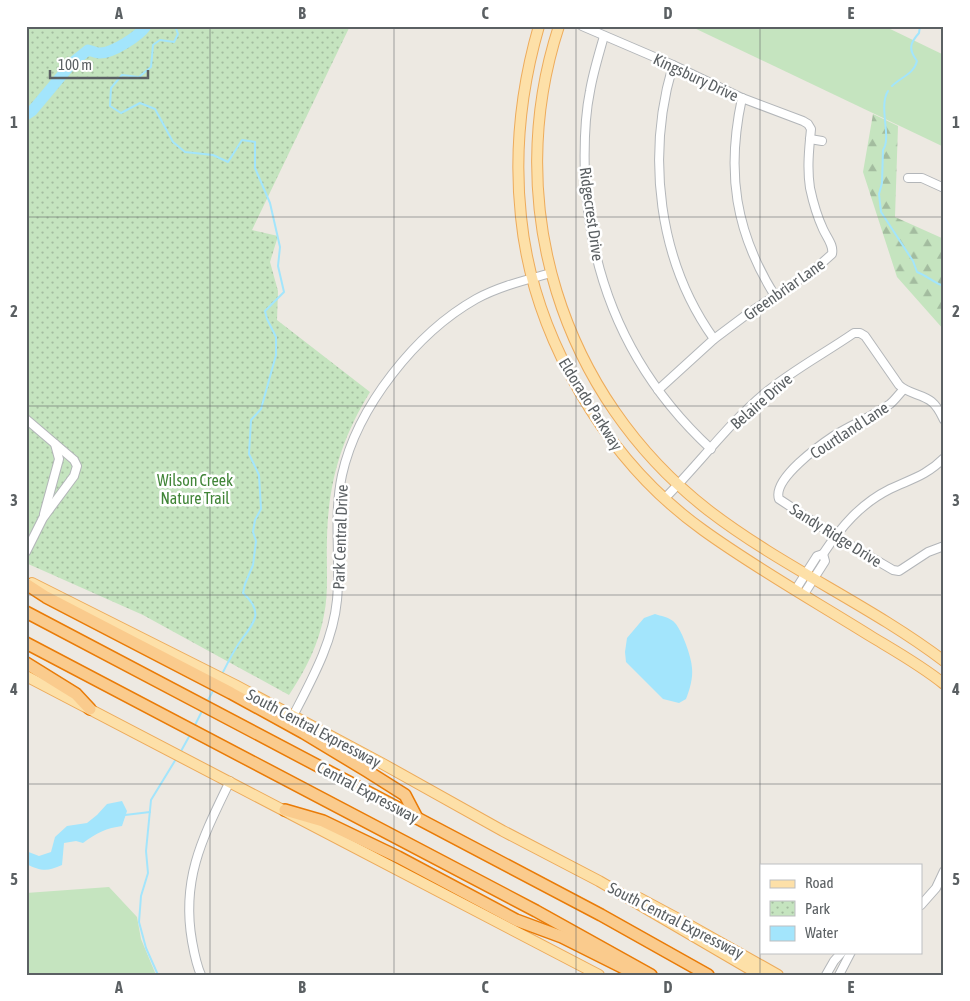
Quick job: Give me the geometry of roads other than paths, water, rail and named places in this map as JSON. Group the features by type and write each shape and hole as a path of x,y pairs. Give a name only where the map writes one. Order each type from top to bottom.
{"highway":[{"path":"26,584 46,596 233,689 405,795 417,818"},
{"name":"Central Expressway","path":"26,612 601,915 708,975"},
{"name":"Central Expressway","path":"26,643 536,911 652,975"},
{"path":"26,663 76,694 90,709"},
{"path":"285,810 323,822 398,857 516,920 562,937 638,975"}],"main road":[{"name":"Eldorado Parkway","path":"539,26 530,57 522,99 518,154 521,218 533,278 559,353 596,419 627,460 665,498 712,536 915,663 944,684"},
{"name":"Eldorado Parkway","path":"559,26 542,93 537,154 541,219 551,273 569,327 581,354 612,410 638,443 678,485 721,519 914,640 944,661"},
{"path":"596,419 612,410"},
{"path":"26,580 207,676"},
{"path":"904,656 914,640"},
{"path":"915,663 944,676"},
{"path":"26,676 598,975"},
{"name":"South Central Expressway","path":"233,689 293,716 599,881 760,975"},
{"name":"South Central Expressway","path":"599,881 618,888 682,920 778,975"}],"street":[{"name":"Kingsbury Drive","path":"582,26 673,65 742,98 803,121 810,126"},
{"name":"Ridgecrest Drive","path":"604,36 589,92 585,125 585,175 590,230 599,268 622,332 638,361 658,390 694,434 711,449"},
{"path":"673,65 662,110 659,142 662,205 668,237 677,266 689,296 714,339"},
{"path":"742,98 734,147 737,201 752,253 763,277 776,296"},
{"name":"Greenbriar Lane","path":"658,390 714,339 830,258 833,252 815,209 810,188 808,168 810,126"},
{"path":"810,139 822,141"},
{"path":"908,178 922,178 944,188"},
{"name":"Park Central Drive","path":"293,716 324,654 330,635 337,599 338,513 342,475 354,442 371,406 385,384 411,352 445,321 476,299 492,291 551,273"},
{"name":"Belaire Drive","path":"665,498 758,399 793,372 854,333 860,333 865,336 873,330"},
{"path":"865,336 894,381 903,390 933,402 944,420"},
{"name":"Courtland Lane","path":"777,493 780,485 810,453 834,435 891,404 903,390"},
{"path":"26,419 74,460 77,466 68,486 43,518"},
{"path":"26,552 43,518 59,459 55,444"},
{"path":"800,592 810,576 825,560 823,554 835,536 856,512 872,499 890,489 928,472 944,458"},
{"name":"Sandy Ridge Drive","path":"777,493 779,499 835,536 893,570 899,571 928,552 944,546"},
{"path":"200,975 189,922 189,888 194,863 205,832 230,781"},
{"path":"922,904 936,888 944,871"},
{"path":"826,975 840,954"},
{"path":"839,975 850,954"}],"water":[{"path":"655,614 669,618 676,624 686,643 692,663 690,687 686,699 679,703 663,699 626,662 627,638 644,618"},
{"path":"122,801 127,811 122,826 102,831 83,843 76,841 64,843 62,865 57,867 44,870 26,864 26,851 39,856 51,852 55,837 67,826 87,823 107,804"}],"waterway":[{"path":"26,115 32,111 73,62 88,50 100,53 112,50 132,39 146,26"},
{"path":"175,26 178,34 174,42 160,40 153,45 151,67 139,77 122,75 111,88 110,106 121,113 140,103 155,109 173,142 185,152 213,155 228,162 242,140 255,142 255,168 270,203 280,247 278,266 284,292 265,311 276,337 276,355 261,409 251,420 249,454 259,475 261,509 255,520 253,532 256,541 253,565 243,593 253,605 255,616 251,627 236,647 222,674"},
{"path":"892,86 910,72 917,61 912,53 911,46 919,33 920,26"},
{"path":"888,91 884,105 886,138 883,150 882,183 879,194 881,212 913,261 917,272 944,286"},
{"path":"207,702 214,689"},
{"path":"194,727 202,711"},
{"path":"180,753 191,733"},
{"path":"158,975 146,948 139,922 141,896 148,873 146,851 151,800 176,759"},
{"path":"125,815 150,812"}],"park label":[{"name":"Wilson Creek Nature Trail","path":"195,489"}]}
